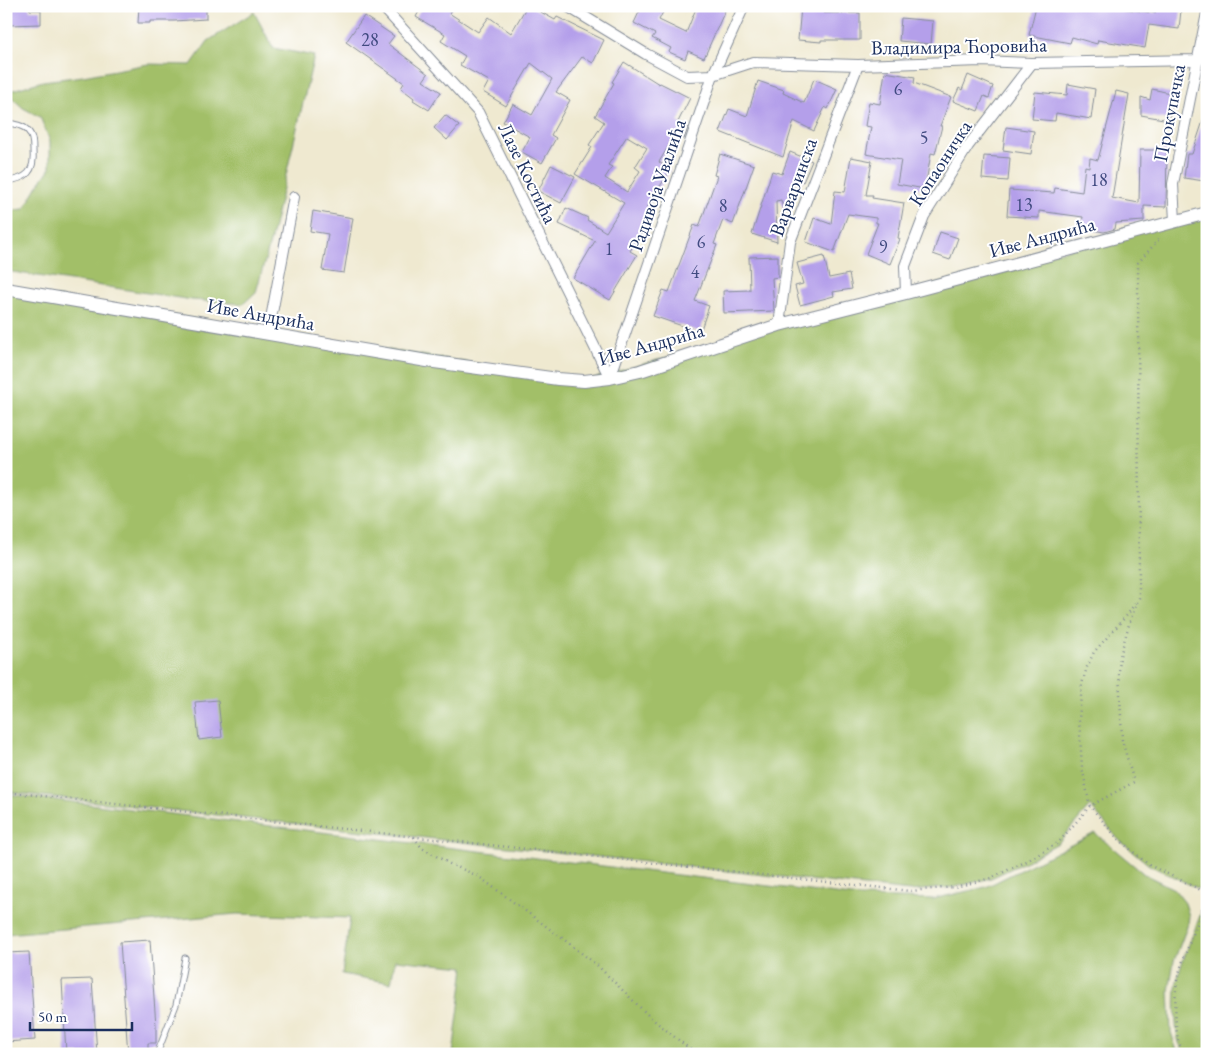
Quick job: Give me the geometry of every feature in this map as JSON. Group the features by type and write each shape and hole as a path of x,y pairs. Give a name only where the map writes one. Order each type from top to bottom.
{"street":[{"name":"Лазе Костића","path":"382,6 478,112 610,378"},
{"name":"Владимира Ћоровића","path":"567,6 646,54 687,76 713,75 752,62 858,65 981,62 1032,63 1202,58"},
{"name":"Радивоја Увалића","path":"610,378 713,75 744,6"},
{"name":"Прокупачка","path":"1174,221 1173,184 1202,58 1207,13"},
{"name":"Копаоничка","path":"906,293 905,266 924,216 968,146 1032,63"},
{"name":"Варваринска","path":"779,325 790,242 858,65"},
{"path":"268,334 294,197"},
{"name":"Иве Андрића","path":"6,289 427,361 584,381 610,378 640,370 779,325 1207,213"}],"lane":[{"path":"6,123 21,126 31,135 34,162 32,169 21,178 6,180"},
{"path":"157,1054 176,1005 185,958"}],"path":[{"path":"6,792 910,890 955,887 998,874 1027,861 1058,842 1090,806 1134,782 1122,740 1119,672 1120,656 1139,598 1138,263 1174,221"},
{"path":"1139,598 1128,614 1094,652 1087,668 1082,684 1079,727 1082,767 1090,806 1118,838 1149,865 1203,891 1206,896 1202,913 1177,979 1178,1040 1184,1054"},
{"path":"414,837 422,848 450,864 478,876 562,938 598,966 651,1018 696,1054"}],"green space":[{"path":"254,12 273,48 314,56 270,243 256,292 243,304 192,300 6,271 6,211 24,209 50,168 50,141 40,117 23,108 6,92 43,81 148,64 191,65 208,41"},
{"path":"1207,213 1207,1054 1184,1054 1178,1039 1175,1008 1178,977 1206,896 1203,891 1149,865 1118,839 1090,806 1058,843 1027,861 991,878 955,887 910,891 6,792 6,289 584,381 779,325"},
{"path":"6,794 860,897 933,899 986,887 1095,833 1144,874 1174,889 1185,903 1189,916 1188,924 1174,961 1169,991 1171,1032 1178,1054 453,1054 464,967 395,960 391,983 342,974 350,918 237,914 6,934"}],"building":[{"path":"9,6 29,6 30,10 41,10 41,24 9,25"},
{"path":"139,6 179,6 179,10 206,8 206,19 138,23"},
{"path":"422,6 454,6 449,13 478,32 489,17 511,33 527,6 530,6 555,20 557,17 604,40 593,63 582,57 556,92 570,100 551,135 556,138 542,163 522,152 530,137 503,122 513,104 532,115 552,79 531,63 506,106 483,92 489,81 460,65 465,56 441,41 445,34 416,17"},
{"path":"642,6 666,6 659,20 686,33 697,6 727,6 704,58 688,51 685,59 669,52 671,48 652,38 655,34 634,23"},
{"path":"1036,6 1120,6 1120,8 1155,13 1156,6 1181,10 1179,29 1149,25 1145,48 1098,40 1097,44 1072,37 1070,43 1029,35"},
{"path":"801,7 824,9 824,13 860,13 860,40 821,40 821,42 798,40"},
{"path":"364,16 394,36 388,44 428,74 423,81 441,92 429,110 413,100 414,98 401,88 404,83 346,42"},
{"path":"901,18 933,21 931,44 899,41"},
{"path":"624,62 659,84 690,98 678,122 688,128 684,139 676,134 659,162 670,170 647,208 654,212 630,251 637,255 610,300 573,278 595,241 559,224 566,208 588,218 587,220 606,232 624,203 575,174 592,147 589,145 604,122 595,116 614,83 612,82","holes":["627,136 647,148 635,167 640,171 627,192 605,178 612,167 608,165"]},
{"path":"885,72 915,77 914,83 951,97 940,126 942,126 935,154 931,153 925,189 897,184 901,160 866,154 871,127 865,126 869,102 880,104"},
{"path":"968,75 993,86 989,98 984,96 978,111 953,101 959,88 962,90"},
{"path":"814,79 837,89 828,109 825,107 814,131 794,121 783,157 720,132 729,109 747,116 758,81 784,90 783,93 804,103"},
{"path":"1068,84 1095,89 1091,119 1056,113 1055,121 1032,119 1035,92 1067,95"},
{"path":"1152,89 1174,94 1169,120 1141,115 1141,97 1150,100"},
{"path":"1116,91 1129,94 1112,198 1139,203 1140,150 1167,150 1166,207 1144,206 1144,221 1116,223 1115,229 1104,232 1081,228 1083,217 1039,211 1039,218 1007,216 1009,190 1054,193 1055,188 1082,192 1085,166 1089,167 1090,158 1098,160"},
{"path":"445,115 459,126 447,140 434,128"},
{"path":"1205,115 1207,115 1207,166 1204,181 1184,178 1187,154 1192,154"},
{"path":"1006,127 1034,131 1031,154 1003,150"},
{"path":"790,152 812,161 803,182 796,179 784,212 781,200 776,201 777,242 752,234 772,171 782,174"},
{"path":"720,154 754,165 733,224 723,220 714,244 717,245 695,301 709,306 700,332 653,316 663,290 669,292 694,225 699,227 717,176 714,175"},
{"path":"984,156 1010,158 1008,181 982,179"},
{"path":"851,157 872,161 866,195 873,195 872,198 904,203 898,238 900,239 890,264 866,254 878,223 876,223 876,218 848,214 834,252 806,242 814,218 831,224 835,191 845,192"},
{"path":"551,165 575,177 561,203 538,191"},
{"path":"313,211 353,218 344,273 322,270 328,234 310,231"},
{"path":"940,232 958,238 950,260 933,254"},
{"path":"778,256 778,277 772,278 774,311 724,313 723,291 750,290 749,257"},
{"path":"824,256 829,278 849,274 852,289 833,292 834,296 800,305 795,286 803,284 797,263"},
{"path":"218,700 222,737 199,740 195,702"},
{"path":"150,940 156,1043 148,1043 148,1054 128,1054 120,942"},
{"path":"29,952 35,1040 6,1042 6,953"},
{"path":"92,979 97,1054 66,1054 62,980"}]}
